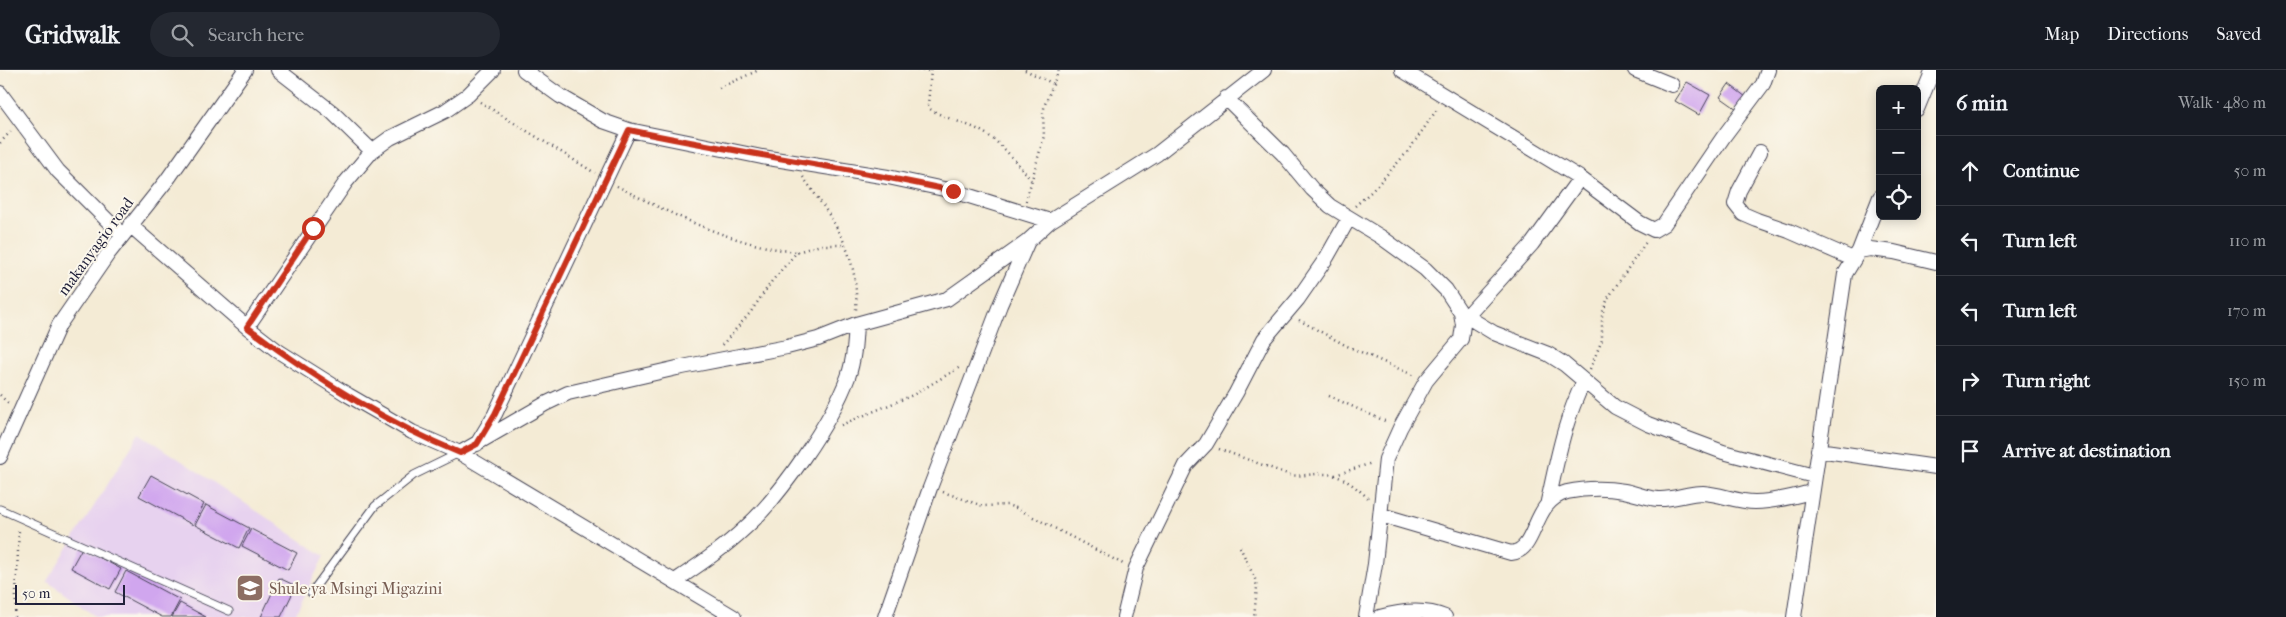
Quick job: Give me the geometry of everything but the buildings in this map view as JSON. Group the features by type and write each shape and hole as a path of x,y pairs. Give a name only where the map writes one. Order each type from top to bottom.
{"street":[{"name":"makanyagio road","path":"0,457 59,325 126,230 167,180 245,70"},
{"path":"278,70 332,112 372,151"},
{"path":"247,327 346,182 372,151 390,138 445,111 468,95 494,70"},
{"path":"524,70 560,96 603,121 629,130 953,191 1050,221"},
{"path":"460,453 545,404 568,393 677,368 787,347 818,339 856,324 947,299 1028,241 1050,221 1157,154 1262,70"},
{"path":"1402,70 1580,178 1640,223 1654,230 1664,224 1730,128 1763,84 1768,70"},
{"path":"1635,70 1672,85"},
{"path":"1921,99 1933,70"},
{"path":"0,93 58,171 126,230 278,351 412,432 460,453 734,617"},
{"path":"1226,98 1330,206 1381,238 1425,270 1450,295 1464,314 1494,333 1548,354 1564,364 1615,407 1648,424 1723,452 1814,476"},
{"path":"477,444 495,414 629,130"},
{"path":"1760,152 1739,191 1735,204 1738,209 1757,220 1856,255 1870,249 1936,262"},
{"path":"1366,617 1375,564 1386,458 1400,428 1426,381 1460,339 1464,314 1532,244 1580,178"},
{"path":"1794,617 1845,274 1856,255 1876,207"},
{"path":"1124,617 1135,571 1186,465 1206,444 1236,393 1264,339 1327,257 1350,218"},
{"path":"885,617 930,488 1015,267 1028,241"},
{"path":"675,581 717,552 766,507 820,431 848,378 854,349 856,324"},
{"path":"1381,511 1511,553 1517,552 1533,533 1540,514 1548,501 1564,430 1571,407 1584,381"},
{"path":"1818,450 1936,467"},
{"path":"1548,501 1570,491 1598,489 1624,490 1657,499 1702,493 1757,502 1812,492"},
{"path":"1380,617 1399,612 1425,612 1445,617"}],"lane":[{"path":"311,593 375,506 414,475 460,453"},
{"path":"0,509 229,611"}],"path":[{"path":"719,88 760,70"},
{"path":"917,70 931,70 928,106 930,109 980,130 990,137 1019,165 1031,180"},
{"path":"1025,70 1054,84"},
{"path":"1024,212 1044,136 1042,113 1059,70"},
{"path":"468,95 562,150 606,180 694,223 770,249 797,252 821,245 846,245"},
{"path":"1330,206 1356,206 1360,204 1410,150 1446,96"},
{"path":"792,161 826,209 846,245 856,273 856,324"},
{"path":"1584,381 1602,340 1602,314 1608,298 1654,230"},
{"path":"707,363 750,313 772,281 797,252"},
{"path":"1286,312 1347,346 1426,381"},
{"path":"820,431 841,425 913,395 981,355"},
{"path":"1330,396 1400,428"},
{"path":"1206,444 1290,475 1335,475 1357,488 1381,511"},
{"path":"1335,475 1386,458"},
{"path":"930,488 982,506 1007,505 1016,508 1135,571"},
{"path":"15,617 20,518"},
{"path":"1240,547 1255,579 1254,617"}],"shaded area":[{"path":"140,433 324,556 294,617 96,617 47,581"}],"place":[{"name":"Shule ya Msingi Migazini","path":"250,588"}],"route":[{"path":"313,228 247,327 278,351 348,395 412,432 460,453 477,444 495,414 629,130 762,157 888,177 953,191"}]}
